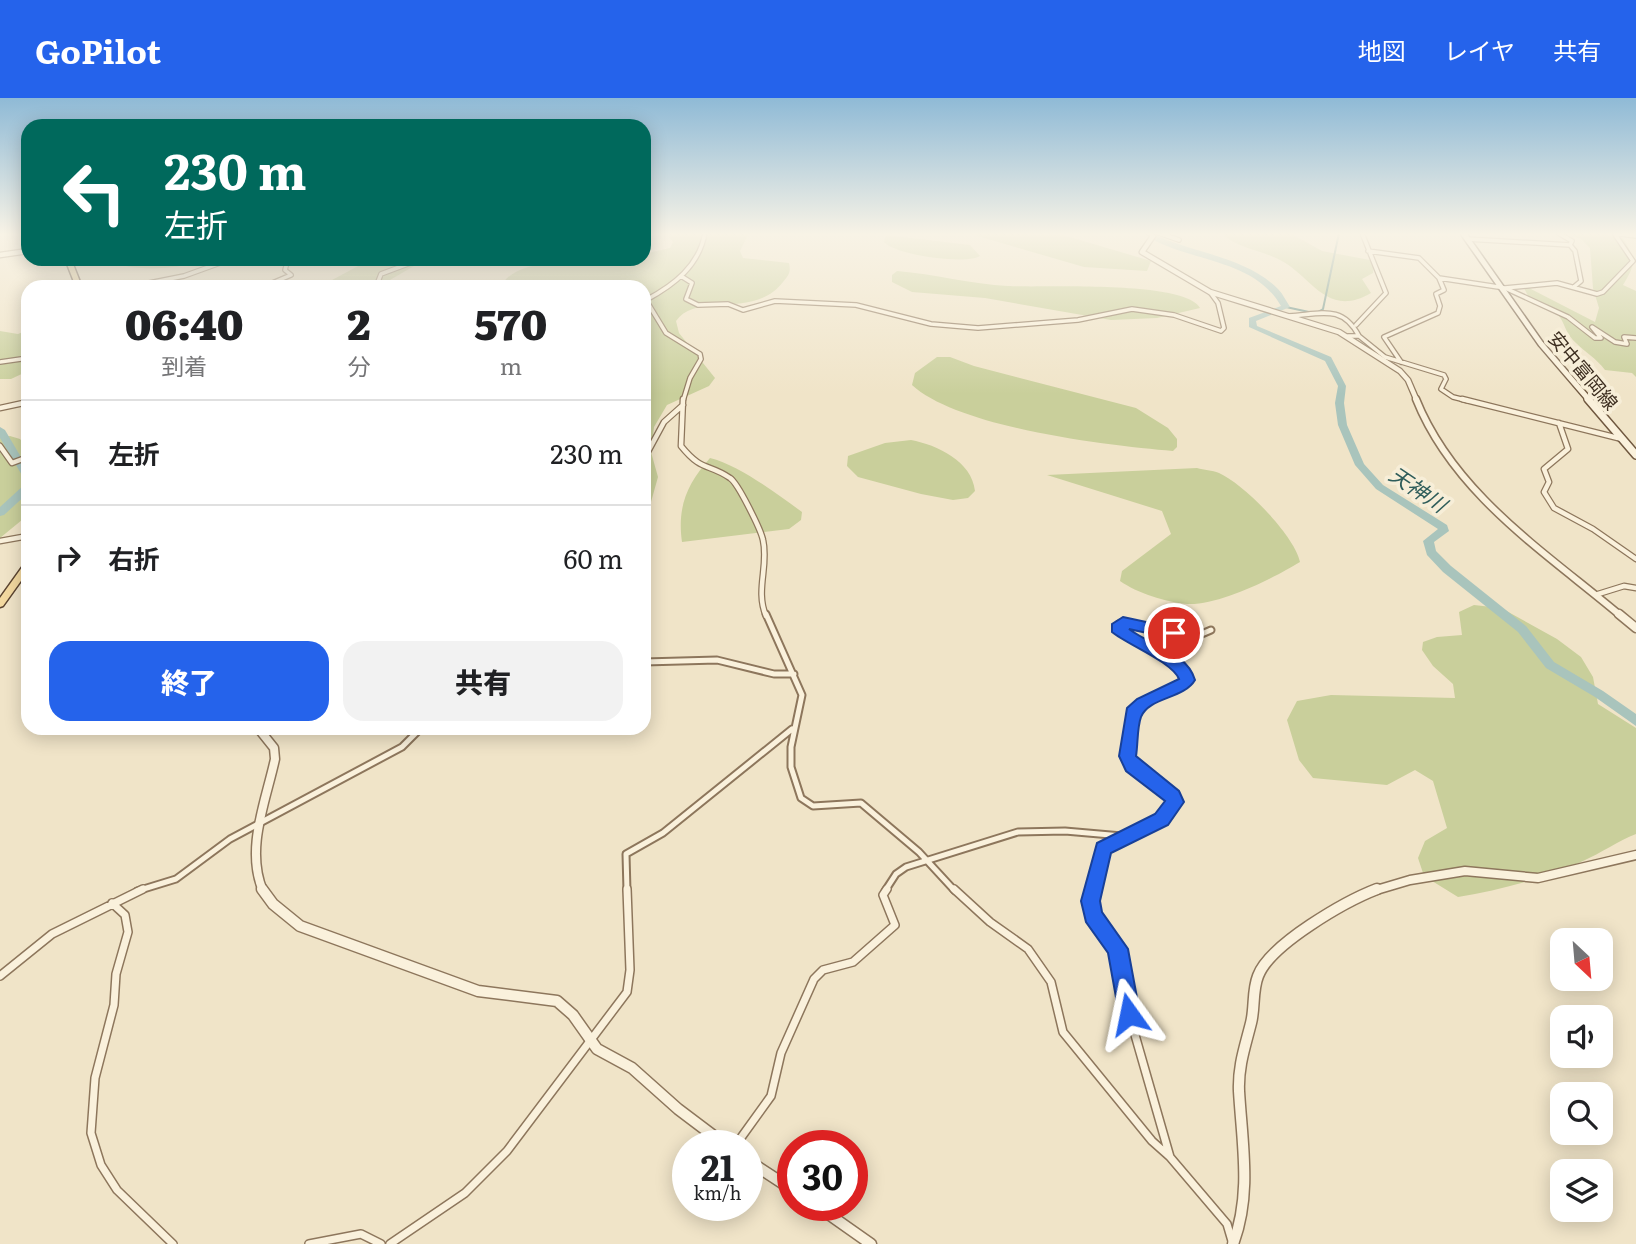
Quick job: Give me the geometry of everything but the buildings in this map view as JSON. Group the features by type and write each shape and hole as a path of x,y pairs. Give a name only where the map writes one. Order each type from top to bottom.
{"main road":[{"name":"安中富岡線","path":"1503,288 1541,344 1636,455"},
{"path":"0,604 21,575"}],"street":[{"path":"651,297 666,286"},
{"path":"691,286 686,299 698,305 728,304 750,310 775,301 856,305 931,324 978,328 1078,320 1121,309 1174,316 1221,331 1224,328 1221,314 1210,292"},
{"path":"1201,286 1210,292 1348,336 1404,375 1424,423 1474,492 1636,628"},
{"path":"1356,326 1386,293 1383,286"},
{"path":"1403,364 1384,337 1393,329 1408,328 1422,317 1438,313 1440,306 1436,294 1444,290 1442,286"},
{"path":"1493,286 1503,288 1568,317 1595,338 1601,338 1592,327 1619,344 1627,344 1624,337 1636,338"},
{"path":"1503,288 1514,286"},
{"path":"1576,286 1592,293 1603,292 1608,286"},
{"path":"651,310 666,333 700,354 701,359 691,371 683,405 681,446 696,464 732,479 764,542 760,601 802,695 792,729 791,767 801,798 806,803 861,803 926,859 958,894 990,922 1028,948 1051,982 1063,1032 1152,1141 1170,1157 1227,1224 1233,1244"},
{"path":"1289,316 1337,313 1356,326 1359,336 1372,349 1416,371 1444,376 1446,379 1441,388 1453,397 1622,439"},
{"path":"1348,336 1359,336"},
{"path":"0,362 21,359"},
{"path":"0,408 21,404"},
{"path":"651,446 666,419 683,405"},
{"path":"1559,424 1568,449 1544,469 1549,482 1545,492 1554,508 1593,529 1636,559"},
{"path":"0,448 12,463 21,460"},
{"path":"0,541 21,537"},
{"path":"1595,595 1624,586 1636,588"},
{"path":"1170,1157 1129,1014 1118,949 1093,916 1091,909 1098,858 1103,848 1122,836 1161,820 1175,802 1173,797 1129,762 1133,713 1143,703 1184,685 1187,680 1185,671 1133,640 1118,628 1119,624 1196,636 1211,630"},
{"path":"651,663 718,659 745,665 771,676 794,674"},
{"path":"390,1244 465,1193 506,1151 627,992 631,970 626,854 663,833 792,729"},
{"path":"264,735 274,748 275,760 256,848 261,890 300,926 478,991 557,1001 573,1014 597,1049 632,1068 706,1130"},
{"path":"0,976 51,934 112,903 176,879 211,850 402,747 414,735"},
{"path":"747,1130 771,1096 781,1054 814,979 823,970 853,962 895,925 883,895 896,874 926,859 1029,831 1112,833 1122,836"},
{"path":"1233,1244 1242,1227 1244,1159 1238,1100 1239,1063 1252,1014 1258,973 1271,956 1332,914 1376,889 1474,871 1533,878 1561,876 1594,863 1636,855"},
{"path":"112,903 122,910 127,919 128,940 116,975 114,1005 95,1081 90,1128 95,1152 108,1177 147,1223 173,1244"},
{"path":"838,1221 871,1244"},
{"path":"309,1244 361,1234 381,1244"}],"green space":[{"path":"651,286 778,286 757,300 698,308 685,312 676,321 679,333 715,378 709,386 667,405 654,427 651,452"},
{"path":"901,286 1111,287 1168,293 1189,299 1200,308 1157,318 1111,320 985,298 912,292"},
{"path":"1314,286 1367,286 1371,293 1355,300 1342,301"},
{"path":"1626,286 1636,291 1636,377 1632,373 1605,370 1570,336 1558,315 1532,304 1524,288 1529,288 1595,322 1599,308 1593,288"},
{"path":"0,331 21,333 21,374 11,379 0,379"},
{"path":"937,357 950,357 974,366 1136,408 1168,428 1177,439 1177,447 1173,451 1112,445 1036,432 964,413 934,400 912,385 915,373"},
{"path":"10,436 21,440 21,521 0,538 0,438"},
{"path":"911,440 952,456 967,471 975,491 968,498 953,500 921,494 858,477 847,466 848,456 885,443"},
{"path":"651,452 658,477 651,502"},
{"path":"710,458 745,473 770,489 802,512 801,520 789,529 682,542 681,518 686,497 695,477"},
{"path":"1197,468 1219,473 1242,488 1279,525 1300,562 1261,583 1214,601 1187,604 1152,596 1120,581 1122,571 1171,534 1162,511 1047,475"},
{"path":"1474,605 1501,608 1557,639 1581,657 1593,677 1598,704 1636,728 1636,834 1583,861 1552,873 1458,897 1424,876 1418,858 1425,841 1447,828 1433,781 1415,770 1387,785 1313,778 1299,760 1287,720 1297,701 1331,695 1455,698 1453,684 1433,666 1422,650 1423,642 1437,637 1462,635 1459,612"}],"waterway":[{"name":"天神川","path":"1270,286 1286,307 1252,320 1253,327 1328,359 1342,386 1342,425 1359,465 1380,487 1443,527 1444,531 1428,541 1431,552 1447,569 1522,629 1550,665 1599,694 1636,721"},
{"path":"1318,312 1323,309 1328,286"},
{"path":"1286,307 1309,312"},
{"path":"0,430 21,465"},
{"path":"0,513 21,494"}],"route":[{"path":"1129,1014 1119,968 1118,949 1093,916 1090,901 1098,858 1103,848 1122,836 1161,820 1175,802 1173,797 1133,766 1128,756 1133,713 1143,703 1184,685 1187,677 1185,671 1175,663 1133,640 1118,628 1123,622 1174,633"}]}
